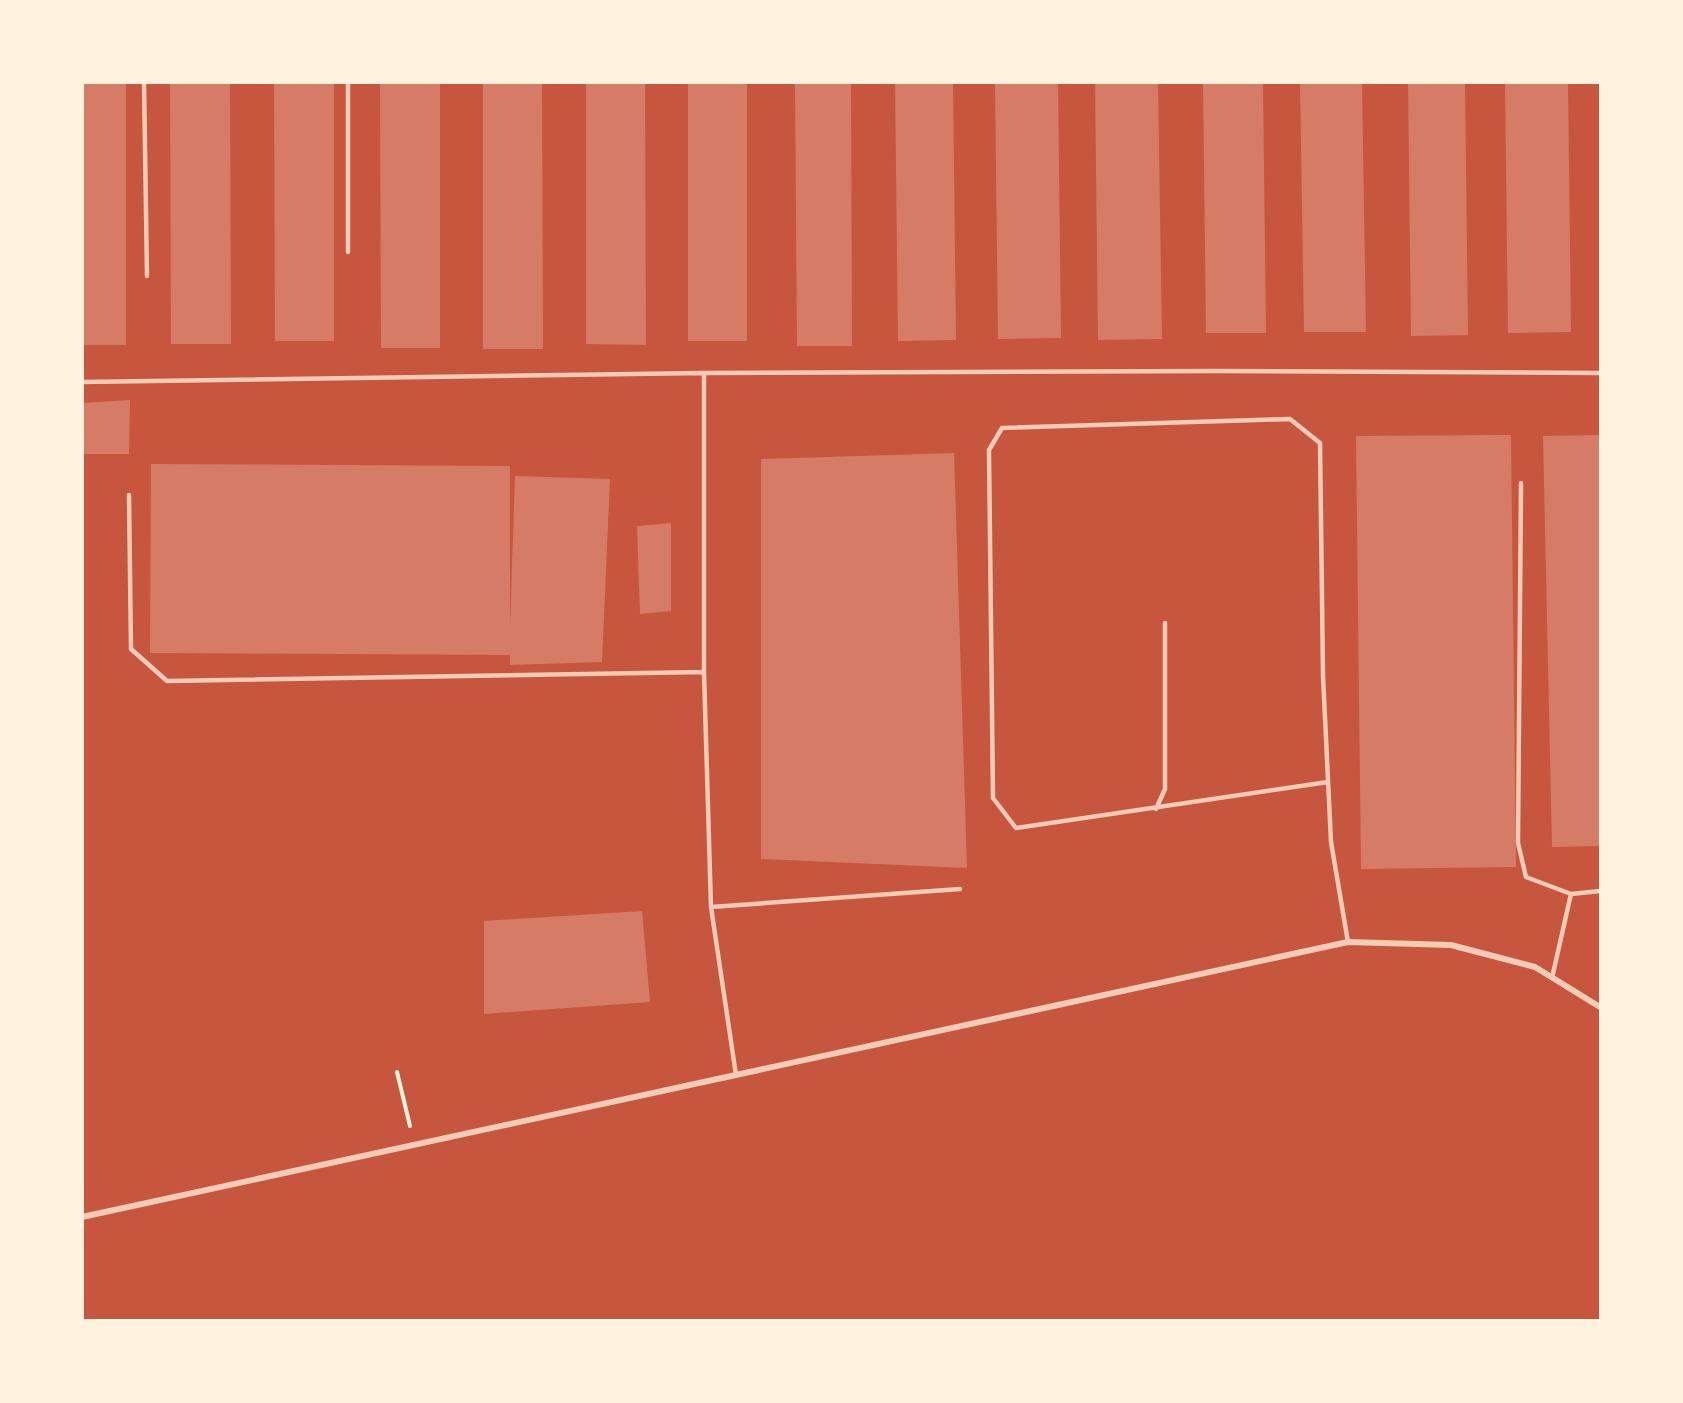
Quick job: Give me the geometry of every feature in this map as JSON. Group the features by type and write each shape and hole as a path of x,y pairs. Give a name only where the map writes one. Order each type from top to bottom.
{"street":[{"path":"82,1217 1348,942 1451,945 1535,968 1600,1007"}],"lane":[{"path":"144,82 147,276"},
{"path":"348,82 348,252"},
{"path":"82,382 704,373 1205,371 1600,373"},
{"path":"704,373 704,672 711,907 736,1075"},
{"path":"1328,782 1016,828 993,798 989,450 1002,428 1290,419 1320,443 1323,676 1328,782 1332,842 1348,942"},
{"path":"1521,483 1518,843 1526,877 1571,894 1600,891"},
{"path":"129,495 131,649 167,681 704,672"},
{"path":"1155,809 1165,789 1165,623"},
{"path":"711,907 960,889"},
{"path":"1552,978 1571,894"}],"path":[{"path":"397,1072 414,1145"}],"building":[{"path":"82,82 126,82 126,345 82,345"},
{"path":"170,82 230,82 231,344 171,344"},
{"path":"274,82 334,82 334,341 275,341"},
{"path":"380,82 440,82 440,348 381,348"},
{"path":"483,82 542,82 543,349 483,349"},
{"path":"586,82 645,82 646,345 586,344"},
{"path":"688,82 747,82 747,341 688,341"},
{"path":"795,82 851,82 852,346 797,346"},
{"path":"895,82 953,82 956,340 898,341"},
{"path":"995,82 1058,82 1061,338 998,339"},
{"path":"1095,82 1158,82 1162,339 1098,340"},
{"path":"1203,82 1263,82 1266,333 1206,333"},
{"path":"1300,82 1362,82 1366,332 1304,332"},
{"path":"1408,82 1465,82 1468,335 1411,336"},
{"path":"1505,82 1568,82 1571,332 1508,333"},
{"path":"130,400 129,454 82,454 82,403"},
{"path":"1511,435 1516,867 1361,869 1356,436"},
{"path":"1600,435 1600,846 1552,847 1543,436"},
{"path":"954,453 967,868 761,859 761,459"},
{"path":"151,464 510,466 510,627 515,476 610,479 602,662 510,665 510,655 150,653"},
{"path":"671,523 671,611 640,614 637,526"},
{"path":"642,911 650,1002 484,1014 484,921"}]}
